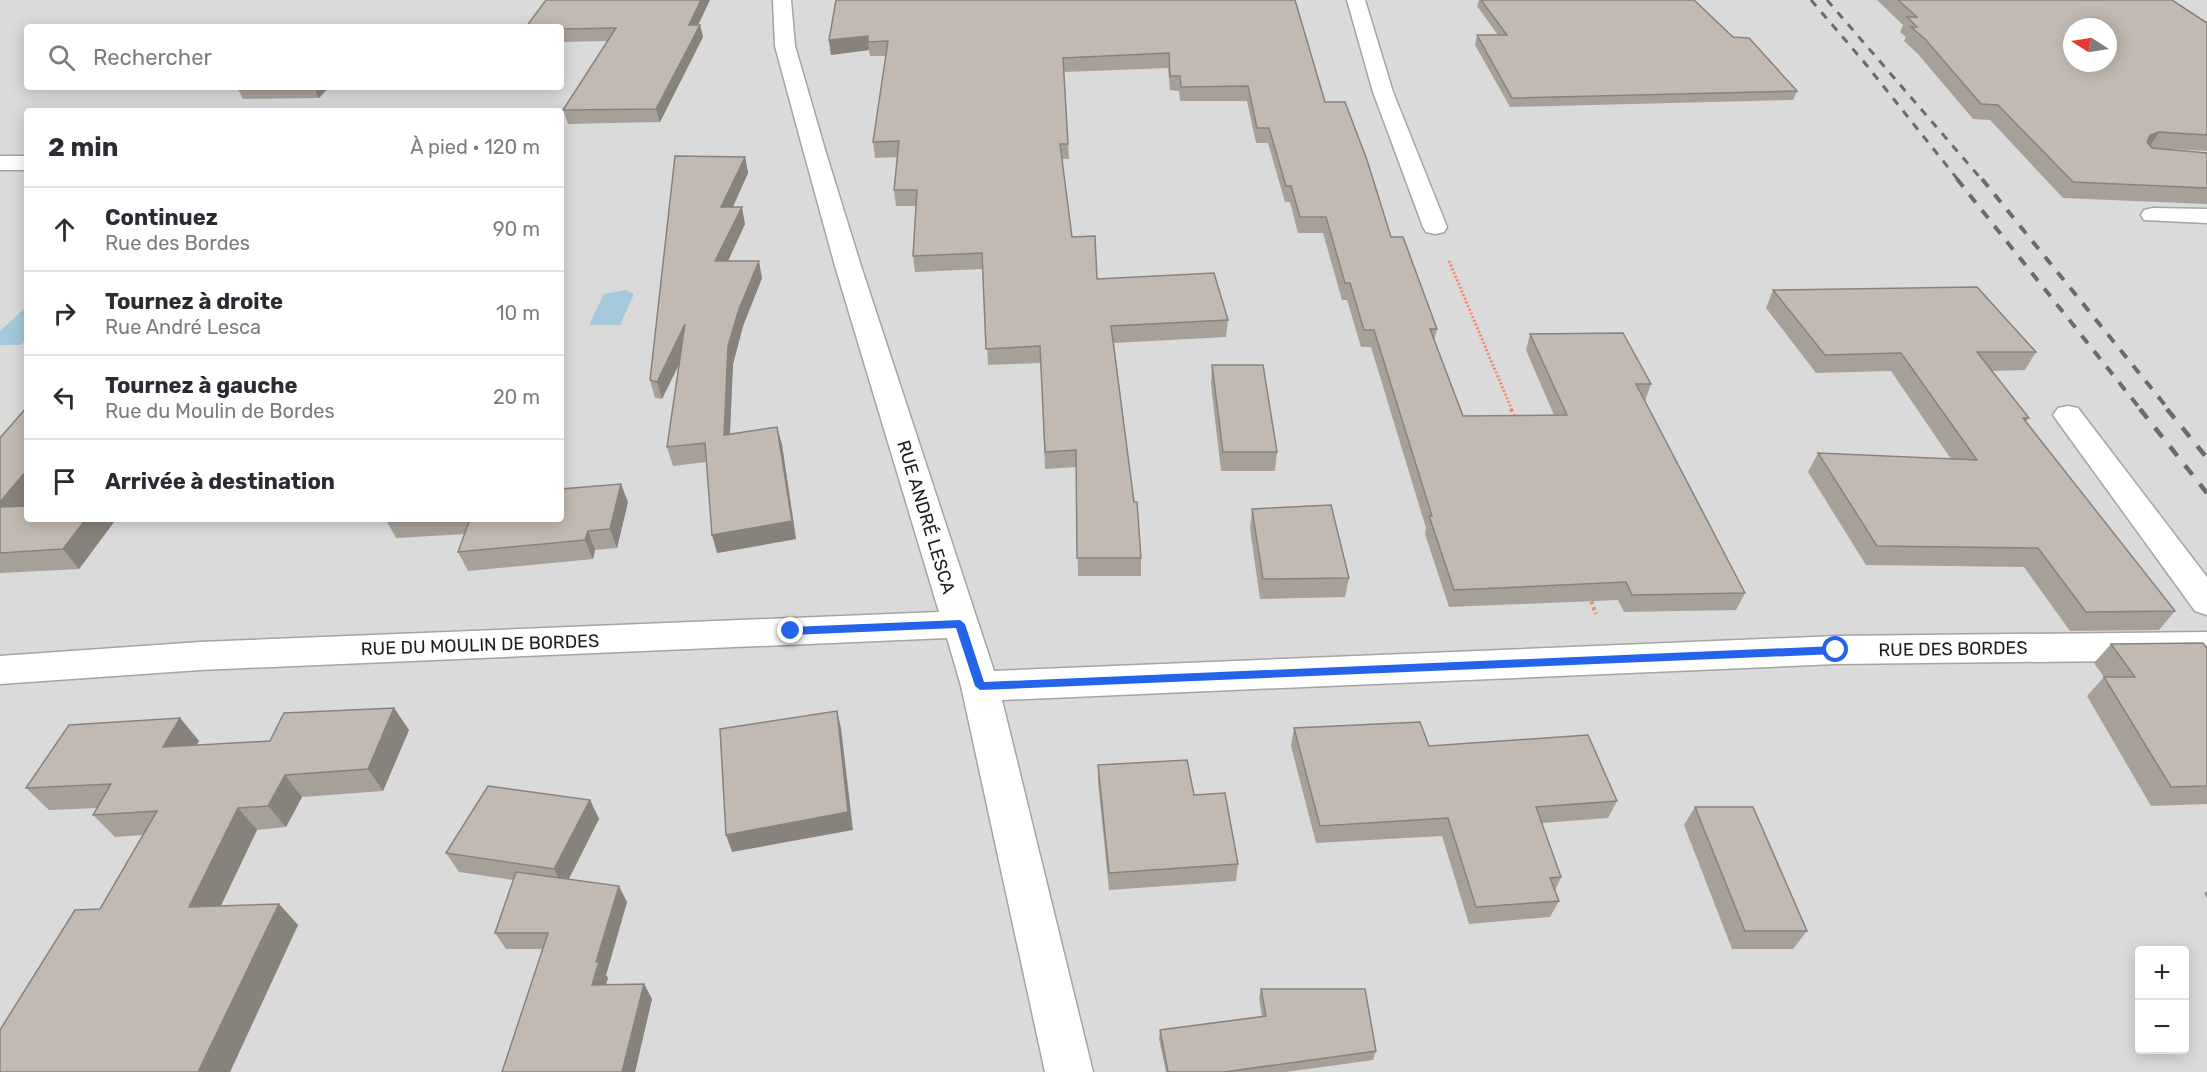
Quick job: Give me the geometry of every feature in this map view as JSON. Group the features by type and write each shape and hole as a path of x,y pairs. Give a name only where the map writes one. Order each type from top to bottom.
{"street":[{"name":"RUE ANDRÉ LESCA","path":"782,0 785,46 815,153 848,266 980,686 1069,1072"},
{"path":"1356,0 1383,92 1435,227"},
{"path":"0,163 24,163"},
{"path":"2153,215 2207,216"},
{"path":"2068,415 2207,602"},
{"name":"RUE DU MOULIN DE BORDES","path":"0,670 200,656 960,624"},
{"name":"RUE DES BORDES","path":"980,686 1836,650 2207,646"}],"path":[{"path":"1435,227 1518,427"},
{"path":"1587,593 1615,659"}],"shaded area":[{"path":"0,0 2207,0 2207,1072 0,1072"}],"water":[{"path":"626,290 634,294 620,325 589,325 604,294"},
{"path":"24,309 24,342 21,345 0,345 0,331"}],"building":[{"path":"546,0 701,0 689,25 700,25 656,109 564,110 616,28 564,29 564,24 528,24"},
{"path":"836,0 1295,0 1325,102 1345,102 1367,160 1391,237 1403,237 1437,329 1430,329 1463,416 1567,415 1530,334 1623,333 1651,384 1636,384 1745,593 1632,595 1626,582 1454,590 1429,516 1432,516 1374,330 1364,330 1350,283 1345,283 1326,217 1300,217 1291,186 1286,186 1269,128 1257,128 1248,86 1181,87 1180,76 1170,76 1169,53 1063,58 1068,144 1060,144 1072,237 1095,236 1097,279 1214,273 1228,320 1111,326 1134,502 1137,502 1141,558 1077,558 1076,450 1045,452 1040,346 986,349 982,253 913,256 917,190 894,190 899,141 873,142 888,41 868,42 868,36 829,40"},
{"path":"1481,0 1694,0 1733,37 1749,38 1797,91 1512,98 1477,35 1507,35"},
{"path":"1898,0 2172,0 2207,23 2207,135 2159,132 2150,135 2147,142 2152,148 2207,153 2207,188 2073,182 1998,105 1981,104 1925,39 1911,27 1917,27 1907,17 1917,17"},
{"path":"675,156 745,157 721,207 742,207 715,261 759,261 739,309 728,346 724,435 777,427 792,521 712,535 705,443 667,447 685,324 657,382 650,380"},
{"path":"1977,287 2036,352 1977,352 2029,418 2023,418 2175,611 2086,612 2038,548 1877,546 1818,453 1977,460 1901,353 1825,355 1773,290"},
{"path":"1212,365 1263,365 1277,452 1223,452"},
{"path":"24,410 24,474 0,502 0,438"},
{"path":"621,484 610,529 588,531 585,540 458,552 469,522 564,522 564,489"},
{"path":"1331,505 1349,578 1263,579 1252,509"},
{"path":"24,506 24,522 84,522 63,549 0,553 0,507"},
{"path":"2203,643 2207,648 2207,786 2171,787 2104,677 2135,677 2111,644"},
{"path":"394,708 368,769 285,775 268,806 238,808 189,907 279,904 198,1072 0,1072 0,1030 75,910 100,909 157,811 93,815 111,784 26,788 69,725 180,718 163,747 270,741 284,713"},
{"path":"837,711 848,812 726,835 720,729"},
{"path":"1420,722 1429,746 1588,735 1617,801 1536,807 1561,877 1550,878 1559,901 1476,907 1448,818 1320,826 1294,728"},
{"path":"1187,760 1194,795 1225,793 1238,864 1109,873 1098,765"},
{"path":"488,786 590,800 554,869 446,853"},
{"path":"1695,807 1753,807 1807,931 1745,931"},
{"path":"516,872 619,886 596,962 599,962 592,985 644,984 622,1072 502,1072 548,933 495,933"},
{"path":"1261,989 1365,989 1376,1051 1224,1072 1168,1072 1160,1030 1266,1016"}],"railway":[{"path":"1811,0 1959,181"},
{"path":"1827,0 1983,181"},
{"path":"1957,179 2141,410"},
{"path":"1982,179 2169,410"},
{"path":"2140,409 2207,493"},
{"path":"2167,409 2207,458"}],"route":[{"path":"791,631 960,624 980,686 1836,650"}]}
